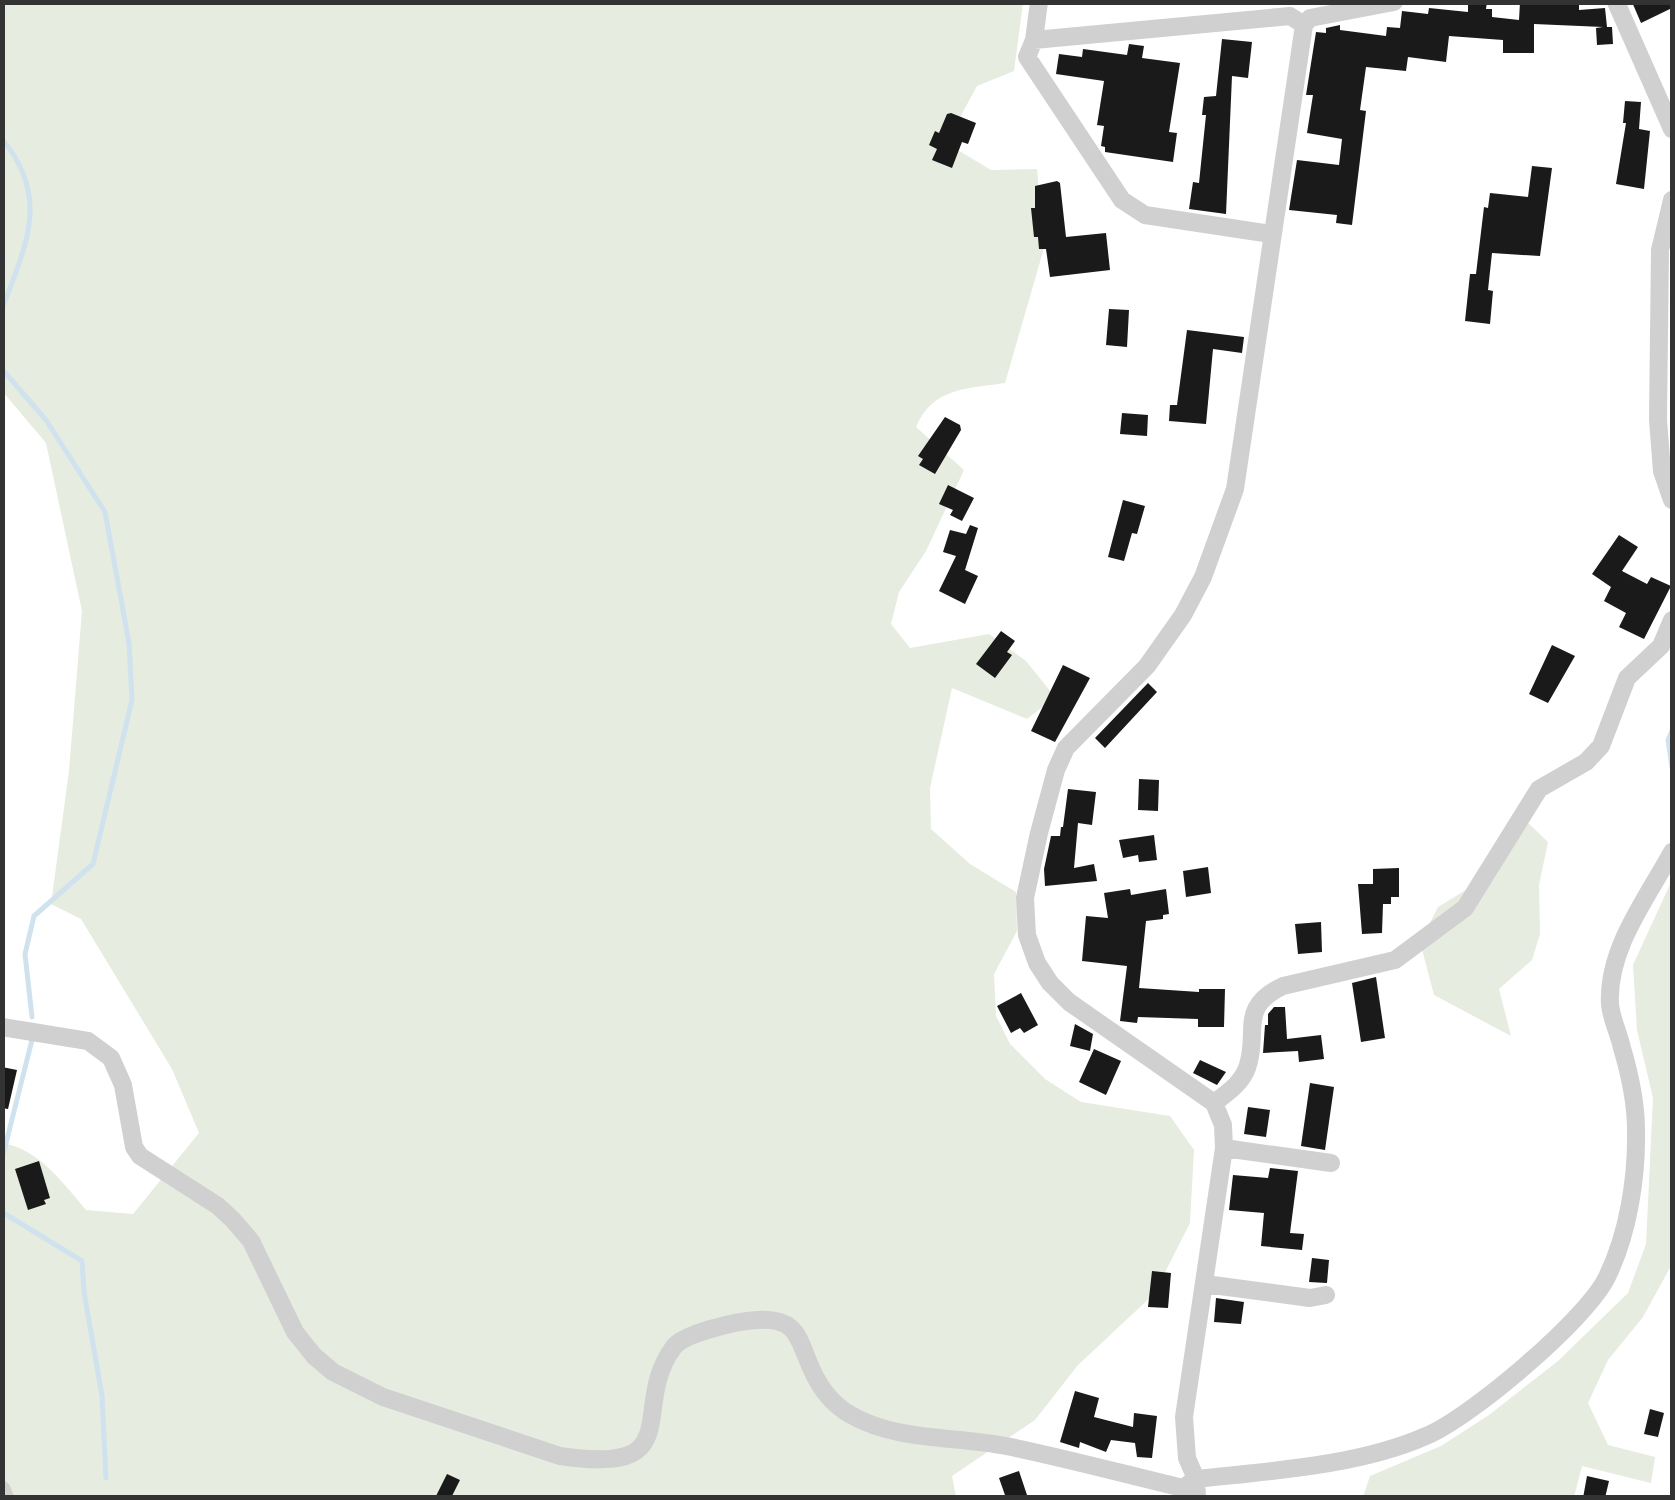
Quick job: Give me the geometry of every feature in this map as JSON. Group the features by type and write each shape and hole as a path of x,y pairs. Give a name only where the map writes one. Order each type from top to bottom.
{"street":[{"path":"1038,2 1034,40 1027,57 1122,200 1144,215 1271,234"},
{"path":"1196,1488 1187,1458 1184,1417 1224,1148 1223,1125 1214,1104 1069,1002 1050,984 1037,963 1027,934 1025,898 1043,817 1066,748 1147,666 1183,614 1216,544 1235,489 1304,25 1310,18 1394,2"},
{"path":"1616,2 1672,129"},
{"path":"1034,40 1290,16 1304,25"},
{"path":"1672,200 1660,250 1658,420 1662,471 1672,500"},
{"path":"1214,1104 1238,1085 1248,1066 1251,1020 1268,993 1283,986 1395,960 1465,908 1540,790 1586,762 1601,746 1627,678 1661,646 1672,620"},
{"path":"2,1027 88,1041 100,1048 118,1071 130,1139 140,1156 218,1206 233,1220 251,1241 295,1332 314,1356 334,1372 384,1398 560,1456 589,1460 622,1457 641,1448 651,1432 661,1373 674,1345 694,1334 757,1320 778,1322 793,1328 803,1342 825,1393 848,1414 881,1429 1004,1446 1196,1488 1344,1460 1426,1436 1466,1414 1584,1310 1606,1280 1618,1250 1634,1174 1634,1095 1610,1006 1613,971 1620,946 1672,852"},
{"path":"1224,1148 1331,1163"},
{"path":"1205,1284 1310,1298 1326,1295"},
{"path":"2,1490 5,1498"}],"shaded area":[{"path":"3,3 1023,3 1014,71 977,86 946,143 991,170 1037,169 1044,248 1005,383 942,397 923,414 916,427 964,470 926,551 899,592 891,624 910,648 989,634 1026,661 1055,697 1027,719 952,688 930,788 931,829 970,864 1016,892 1017,931 994,974 996,1016 1010,1044 1045,1079 1081,1102 1170,1116 1194,1150 1190,1223 1154,1294 1078,1365 1035,1420 952,1476 956,1497 3,1497 2,1143 39,1160 86,1210 133,1214 199,1133 172,1069 81,919 51,904 69,771 82,611 46,443 3,392"},
{"path":"1527,822 1548,842 1539,885 1540,934 1532,960 1499,989 1511,1036 1434,995 1420,942 1438,907 1469,888"},
{"path":"1672,880 1672,1264 1643,1317 1608,1360 1588,1403 1608,1445 1655,1457 1651,1483 1582,1466 1574,1497 1363,1497 1370,1476 1441,1446 1489,1415 1558,1361 1628,1293 1646,1244 1653,1098 1637,1030 1633,965"}],"building":[{"path":"1468,2 1487,2 1486,9 1492,9 1492,17 1519,20 1520,2 1579,2 1579,10 1605,8 1613,44 1597,45 1596,28 1603,27 1534,24 1534,53 1503,53 1503,40 1449,36 1446,62 1408,57 1406,71 1366,67 1360,110 1366,111 1352,225 1336,223 1337,215 1289,210 1297,160 1339,165 1342,139 1307,133 1313,95 1306,95 1316,32 1326,33 1326,28 1340,25 1340,30 1386,36 1387,27 1400,28 1402,11 1428,14 1429,8 1468,12"},
{"path":"1632,2 1672,2 1672,8 1641,23"},
{"path":"1222,39 1252,42 1248,78 1232,76 1226,214 1189,209 1193,182 1199,183 1206,115 1202,115 1204,97 1216,96"},
{"path":"1129,44 1144,46 1142,58 1180,63 1169,132 1177,133 1173,162 1105,152 1101,146 1104,126 1097,125 1104,81 1056,74 1059,54 1082,57 1083,49 1127,55"},
{"path":"1625,101 1641,102 1639,129 1650,131 1644,189 1616,184 1626,123"},
{"path":"951,113 976,123 968,144 962,142 952,168 932,160 937,149 929,145"},
{"path":"1532,166 1552,168 1540,256 1492,253 1490,324 1465,321 1470,274 1476,274 1484,207 1488,208 1490,193 1528,197"},
{"path":"1057,181 1066,237 1106,233 1110,270 1050,277 1046,249 1039,249 1038,237 1034,237 1031,208 1035,208 1035,186"},
{"path":"1109,309 1129,310 1127,347 1106,345"},
{"path":"1187,330 1244,337 1242,353 1213,349 1206,424 1169,421 1170,405 1177,405"},
{"path":"1122,413 1148,415 1147,436 1120,434"},
{"path":"945,417 960,425 961,430 935,474 919,465 923,459 918,456"},
{"path":"948,485 974,498 962,521 950,515 953,510 939,504"},
{"path":"1123,500 1145,506 1124,561 1108,557"},
{"path":"970,525 978,528 965,570 978,576 965,604 939,591 956,556 943,552 950,530 966,534"},
{"path":"1619,535 1638,547 1622,571 1647,584 1651,577 1671,586 1644,639 1619,627 1626,613 1604,601 1611,587 1592,574"},
{"path":"1001,631 1015,641 1007,652 1012,655 995,678 976,664"},
{"path":"1552,645 1575,656 1548,703 1529,694"},
{"path":"1063,665 1090,678 1055,742 1031,731"},
{"path":"1148,683 1157,692 1105,748 1095,738"},
{"path":"1139,779 1159,780 1158,811 1138,810"},
{"path":"1068,789 1096,792 1092,825 1078,823 1074,868 1094,864 1097,881 1045,886 1044,869 1051,836 1060,836"},
{"path":"1154,835 1157,860 1139,862 1138,855 1123,858 1119,840"},
{"path":"1208,867 1211,893 1186,897 1183,871"},
{"path":"1399,868 1399,897 1391,897 1391,904 1383,904 1382,933 1362,934 1358,884 1373,884 1373,869"},
{"path":"1130,889 1131,895 1166,889 1169,914 1163,915 1163,919 1146,921 1139,988 1199,992 1225,989 1224,1027 1198,1027 1198,1019 1138,1017 1137,1023 1120,1021 1127,966 1082,961 1086,916 1108,918 1104,893"},
{"path":"1321,922 1322,952 1298,954 1295,924"},
{"path":"1376,977 1385,1038 1361,1042 1352,983"},
{"path":"1021,993 1038,1025 1024,1033 1020,1028 1011,1033 997,1006"},
{"path":"1274,1007 1285,1007 1287,1039 1321,1035 1324,1059 1299,1062 1298,1051 1263,1053 1265,1025"},
{"path":"1075,1024 1093,1034 1090,1051 1070,1046"},
{"path":"1094,1049 1121,1061 1106,1095 1079,1082"},
{"path":"1200,1060 1226,1072 1217,1085 1193,1073"},
{"path":"2,1067 17,1070 8,1109 2,1108"},
{"path":"1310,1083 1334,1087 1325,1150 1301,1146"},
{"path":"1248,1107 1270,1110 1266,1137 1244,1134"},
{"path":"39,1161 50,1198 44,1200 46,1204 28,1210 15,1169"},
{"path":"1270,1168 1298,1171 1290,1233 1304,1234 1302,1250 1261,1246 1264,1213 1229,1210 1233,1175 1268,1178"},
{"path":"1312,1258 1329,1260 1327,1283 1309,1282"},
{"path":"1152,1271 1171,1273 1168,1308 1148,1307"},
{"path":"1216,1298 1244,1302 1241,1324 1214,1322"},
{"path":"1075,1391 1099,1398 1094,1417 1133,1427 1134,1413 1157,1416 1152,1458 1137,1457 1135,1443 1111,1440 1106,1452 1080,1442 1079,1448 1060,1442"},
{"path":"1650,1409 1664,1413 1658,1437 1644,1434"},
{"path":"1019,1471 1028,1498 1006,1498 999,1478"},
{"path":"447,1474 460,1480 451,1498 435,1498"},
{"path":"1587,1476 1609,1481 1605,1498 1583,1498"}],"waterway":[{"path":"2,139 26,181 30,202 25,243 2,309"},
{"path":"2,369 46,420 105,512 129,643 132,700 93,864 34,916 25,954 32,1017"},
{"path":"1672,731 1668,740 1672,767"},
{"path":"2,1159 32,1040"},
{"path":"2,1212 82,1261 102,1396 106,1478"}]}
